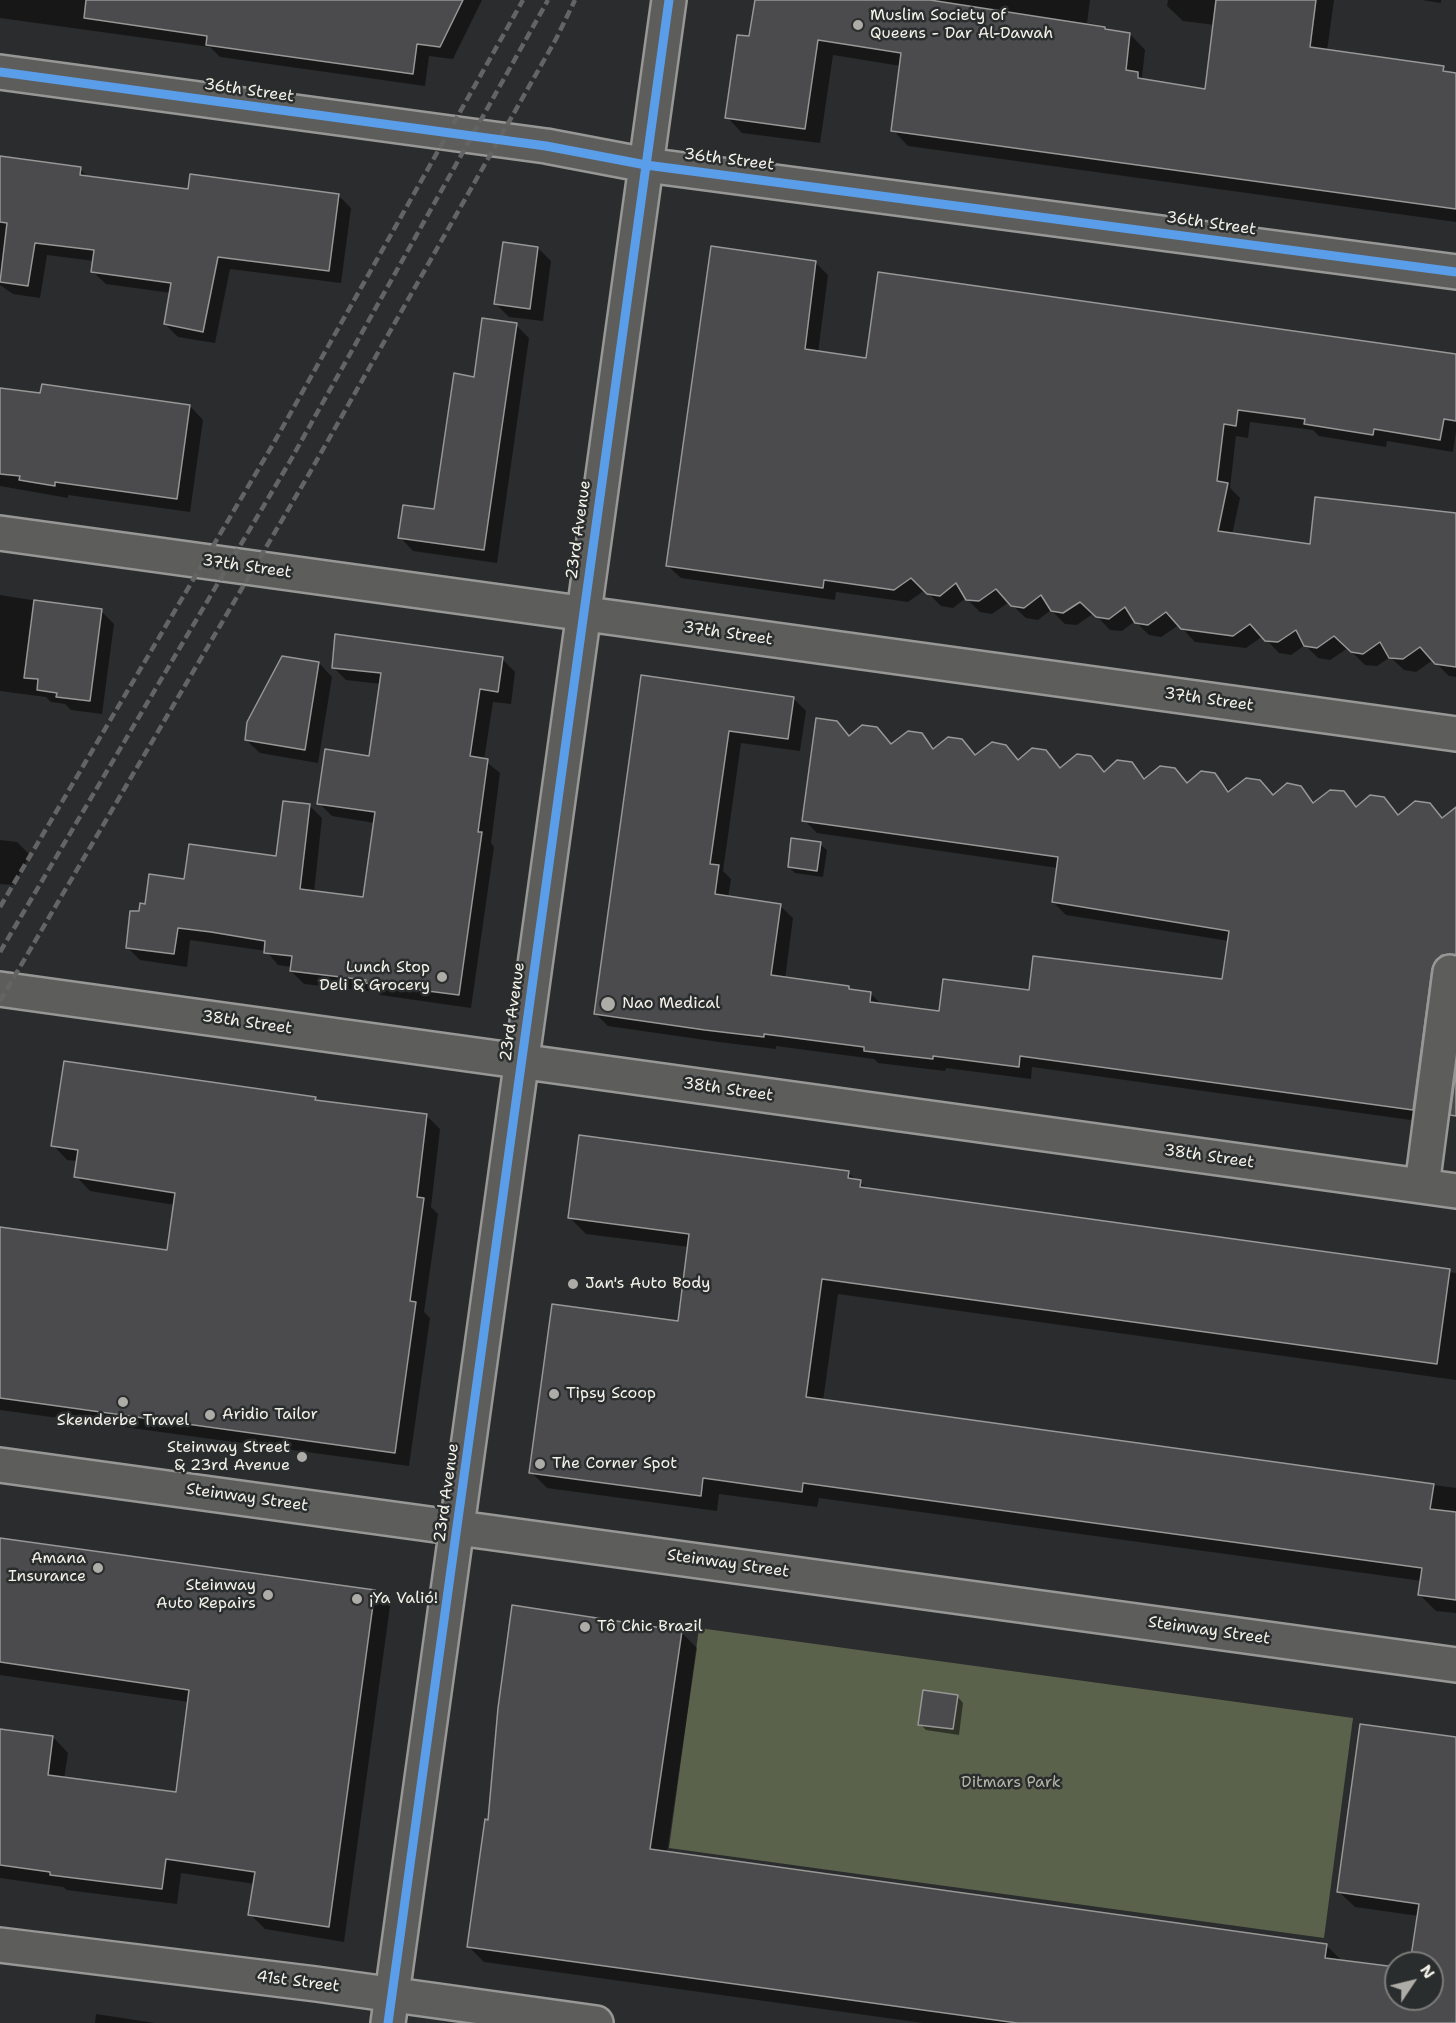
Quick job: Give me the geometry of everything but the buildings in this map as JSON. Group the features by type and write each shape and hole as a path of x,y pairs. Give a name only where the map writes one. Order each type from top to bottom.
{"street":[{"name":"23rd Avenue","path":"390,2008 582,615 670,2"},
{"name":"36th Street","path":"0,72 546,146 646,165 1456,272"},
{"name":"37th Street","path":"0,534 1456,734"},
{"path":"1422,1186 1450,972"},
{"name":"38th Street","path":"0,990 1456,1191"},
{"name":"Steinway Street","path":"0,1465 1456,1665"},
{"name":"41st Street","path":"0,1946 390,2008 596,2023"}],"green space":[{"name":"Ditmars Park","path":"699,1628 1353,1718 1324,1938 669,1848"}],"railway":[{"path":"0,907 272,446 523,0"},
{"path":"0,952 289,463 548,0"},
{"path":"0,1001 309,474 556,39 575,0"}],"cycle path":[{"path":"388,2023 669,0"},
{"path":"0,72 546,146 646,165 1456,272"}],"place":[{"name":"Muslim Society of Queens - Dar Al-Dawah","path":"858,25"},
{"name":"Lunch Stop Deli & Grocery","path":"442,977"},
{"name":"Nao Medical","path":"608,1004"},
{"name":"Jan's Auto Body","path":"573,1284"},
{"name":"Tipsy Scoop","path":"554,1394"},
{"name":"Skenderbe Travel","path":"123,1402"},
{"name":"Aridio Tailor","path":"210,1415"},
{"name":"Steinway Street & 23rd Avenue","path":"302,1457"},
{"name":"The Corner Spot","path":"540,1464"},
{"name":"Amana Insurance","path":"98,1568"},
{"name":"Steinway Auto Repairs","path":"268,1595"},
{"name":"¡Ya Valió!","path":"357,1599"},
{"name":"Tô Chic Brazil","path":"585,1627"}]}
